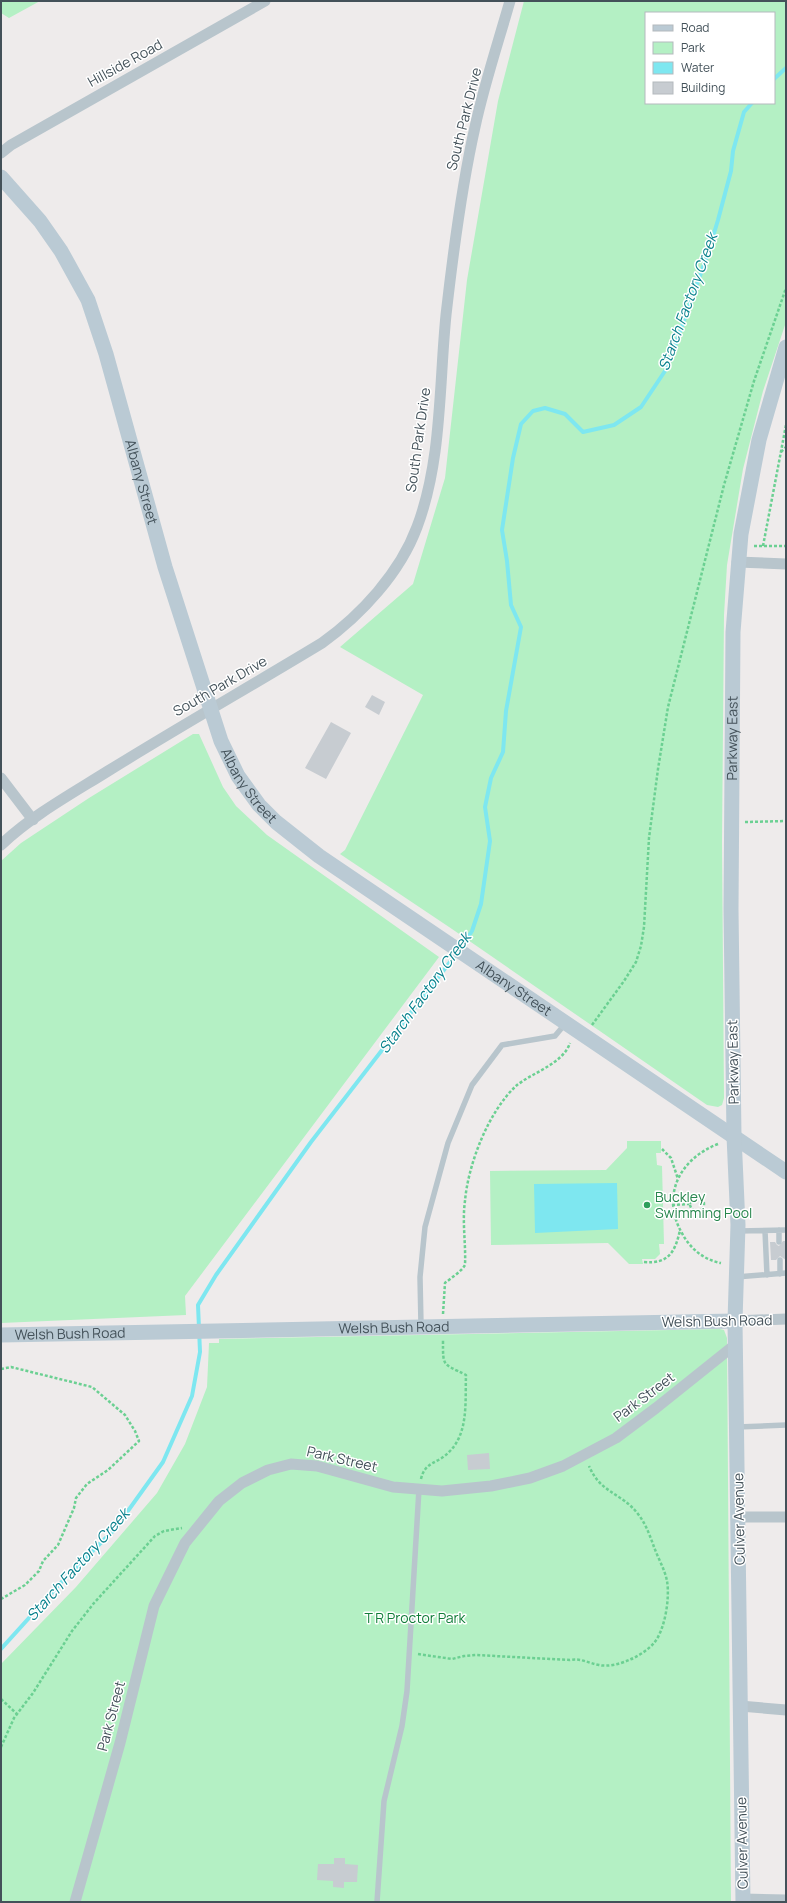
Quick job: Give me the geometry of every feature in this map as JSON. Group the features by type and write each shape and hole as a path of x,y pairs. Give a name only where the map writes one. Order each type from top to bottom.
{"street":[{"name":"Hillside Road","path":"1,153 11,145 265,1"},
{"name":"South Park Drive","path":"1,844 33,820 122,762 322,643 339,630 376,593 401,560 417,528 431,476 439,410 446,316 465,177 475,126 510,1"},
{"name":"Albany Street","path":"1,177 40,221 61,251 88,300 106,354 165,567 210,710 221,741 238,776 259,804 276,822 319,856 786,1172"},
{"name":"Parkway East","path":"734,1136 730,909 733,632 737,562 759,440 786,347"},
{"path":"737,562 786,564"},
{"path":"1,778 33,820"},
{"name":"Culver Avenue","path":"734,1136 737,1232 735,1321 739,1517 743,1901"},
{"name":"Welsh Bush Road","path":"1,1334 786,1319"},
{"name":"Park Street","path":"75,1902 120,1743 154,1606 185,1543 219,1501 242,1483 268,1470 291,1464 316,1466 393,1487 442,1491 491,1486 530,1478 563,1466 616,1438 736,1344"},
{"path":"739,1517 786,1517"},
{"path":"740,1706 786,1710"},
{"path":"743,1901 786,1900"}],"lane":[{"path":"422,1327 420,1277 425,1227 448,1143 472,1085 502,1045 555,1036 566,1022"},
{"path":"765,1230 767,1275"},
{"path":"779,1230 779,1242"},
{"path":"737,1232 786,1230"},
{"path":"736,1277 783,1274 780,1260"},
{"path":"737,1427 786,1425"},
{"path":"377,1902 384,1801 402,1726 407,1690 419,1489"}],"path":[{"path":"592,1025 636,962 641,946 644,927 648,838 668,708 724,485 754,381 786,288"},
{"path":"763,546 786,425"},
{"path":"780,453 786,446"},
{"path":"754,546 786,546"},
{"path":"744,822 786,821"},
{"path":"442,1316 445,1283 457,1272 463,1270 465,1265 464,1203 472,1160 501,1105 516,1086 551,1065 570,1045 570,1039"},
{"path":"718,1144 692,1158 685,1166 678,1179 672,1205 680,1230 686,1242 704,1257 720,1263"},
{"path":"662,1149 671,1158 678,1179"},
{"path":"695,1197 700,1198 704,1203 703,1208 697,1212 691,1209 689,1204 691,1199 695,1197"},
{"path":"672,1205 689,1204"},
{"path":"644,1262 659,1262 670,1254 677,1242 680,1230"},
{"path":"419,1489 423,1471 426,1467 450,1452 462,1434 466,1375 448,1367 443,1360 443,1334"},
{"path":"1,1369 11,1368 92,1387 125,1415 135,1431 139,1441 108,1470 87,1484 76,1498 74,1508 58,1545 44,1561 39,1571 25,1585 1,1599"},
{"path":"409,1654 433,1655 452,1659 476,1655 570,1660 577,1659 601,1666 629,1660 654,1643 666,1613 668,1596 667,1581 646,1528 639,1515 630,1504 602,1487 594,1478 584,1455"},
{"path":"1,1747 7,1731 17,1714 94,1603 155,1536 164,1531 200,1525"},
{"path":"1,1699 17,1714"}],"green space":[{"path":"1,1 40,1 9,18 1,13"},
{"path":"524,1 786,1 786,322 763,391 743,469 727,565 724,615 722,842 724,1098 722,1105 718,1107 707,1105 452,929 340,854 345,850 423,695 340,647 413,584 445,478 467,280 498,101"},
{"path":"193,734 199,734 223,787 236,806 267,835 439,957 185,1296 186,1315 1,1323 1,861 21,843 89,798"},
{"path":"627,1141 661,1141 661,1153 656,1153 657,1165 662,1166 664,1244 659,1244 660,1254 655,1259 642,1259 643,1264 629,1264 608,1243 491,1245 490,1171 606,1170 627,1148"},
{"name":"T R Proctor Park","path":"724,1330 727,1338 731,1902 1,1902 1,1664 76,1587 157,1493 185,1444 207,1387 209,1343 219,1343 219,1339"}],"water":[{"path":"617,1183 618,1229 535,1233 534,1184"}],"building":[{"path":"372,695 385,702 379,715 365,707"},
{"path":"331,722 351,733 326,779 305,768"},
{"path":"783,1241 786,1241 786,1260 780,1256 776,1260 771,1260 770,1242 775,1242 779,1246"},
{"path":"489,1453 490,1469 468,1470 467,1455"},
{"path":"334,1858 345,1858 345,1864 358,1865 357,1882 344,1882 344,1888 333,1887 333,1881 317,1880 318,1864 334,1864"}],"waterway":[{"name":"Starch Factory Creek","path":"775,78 786,68"},
{"name":"Starch Factory Creek","path":"461,948 472,931 481,904 490,841 485,807 491,778 503,752 506,711 521,627 511,605 507,561 502,530 513,458 521,424 533,411 545,408 565,414 583,432 614,425 641,407 667,368 707,256 718,220 731,171 733,151 744,112 751,104"},
{"name":"Starch Factory Creek","path":"1,1649 67,1576 115,1529 163,1462 192,1396 200,1352 198,1305 216,1275 311,1142 457,953"}],"place":[{"name":"Buckley Swimming Pool","path":"647,1205"}]}
